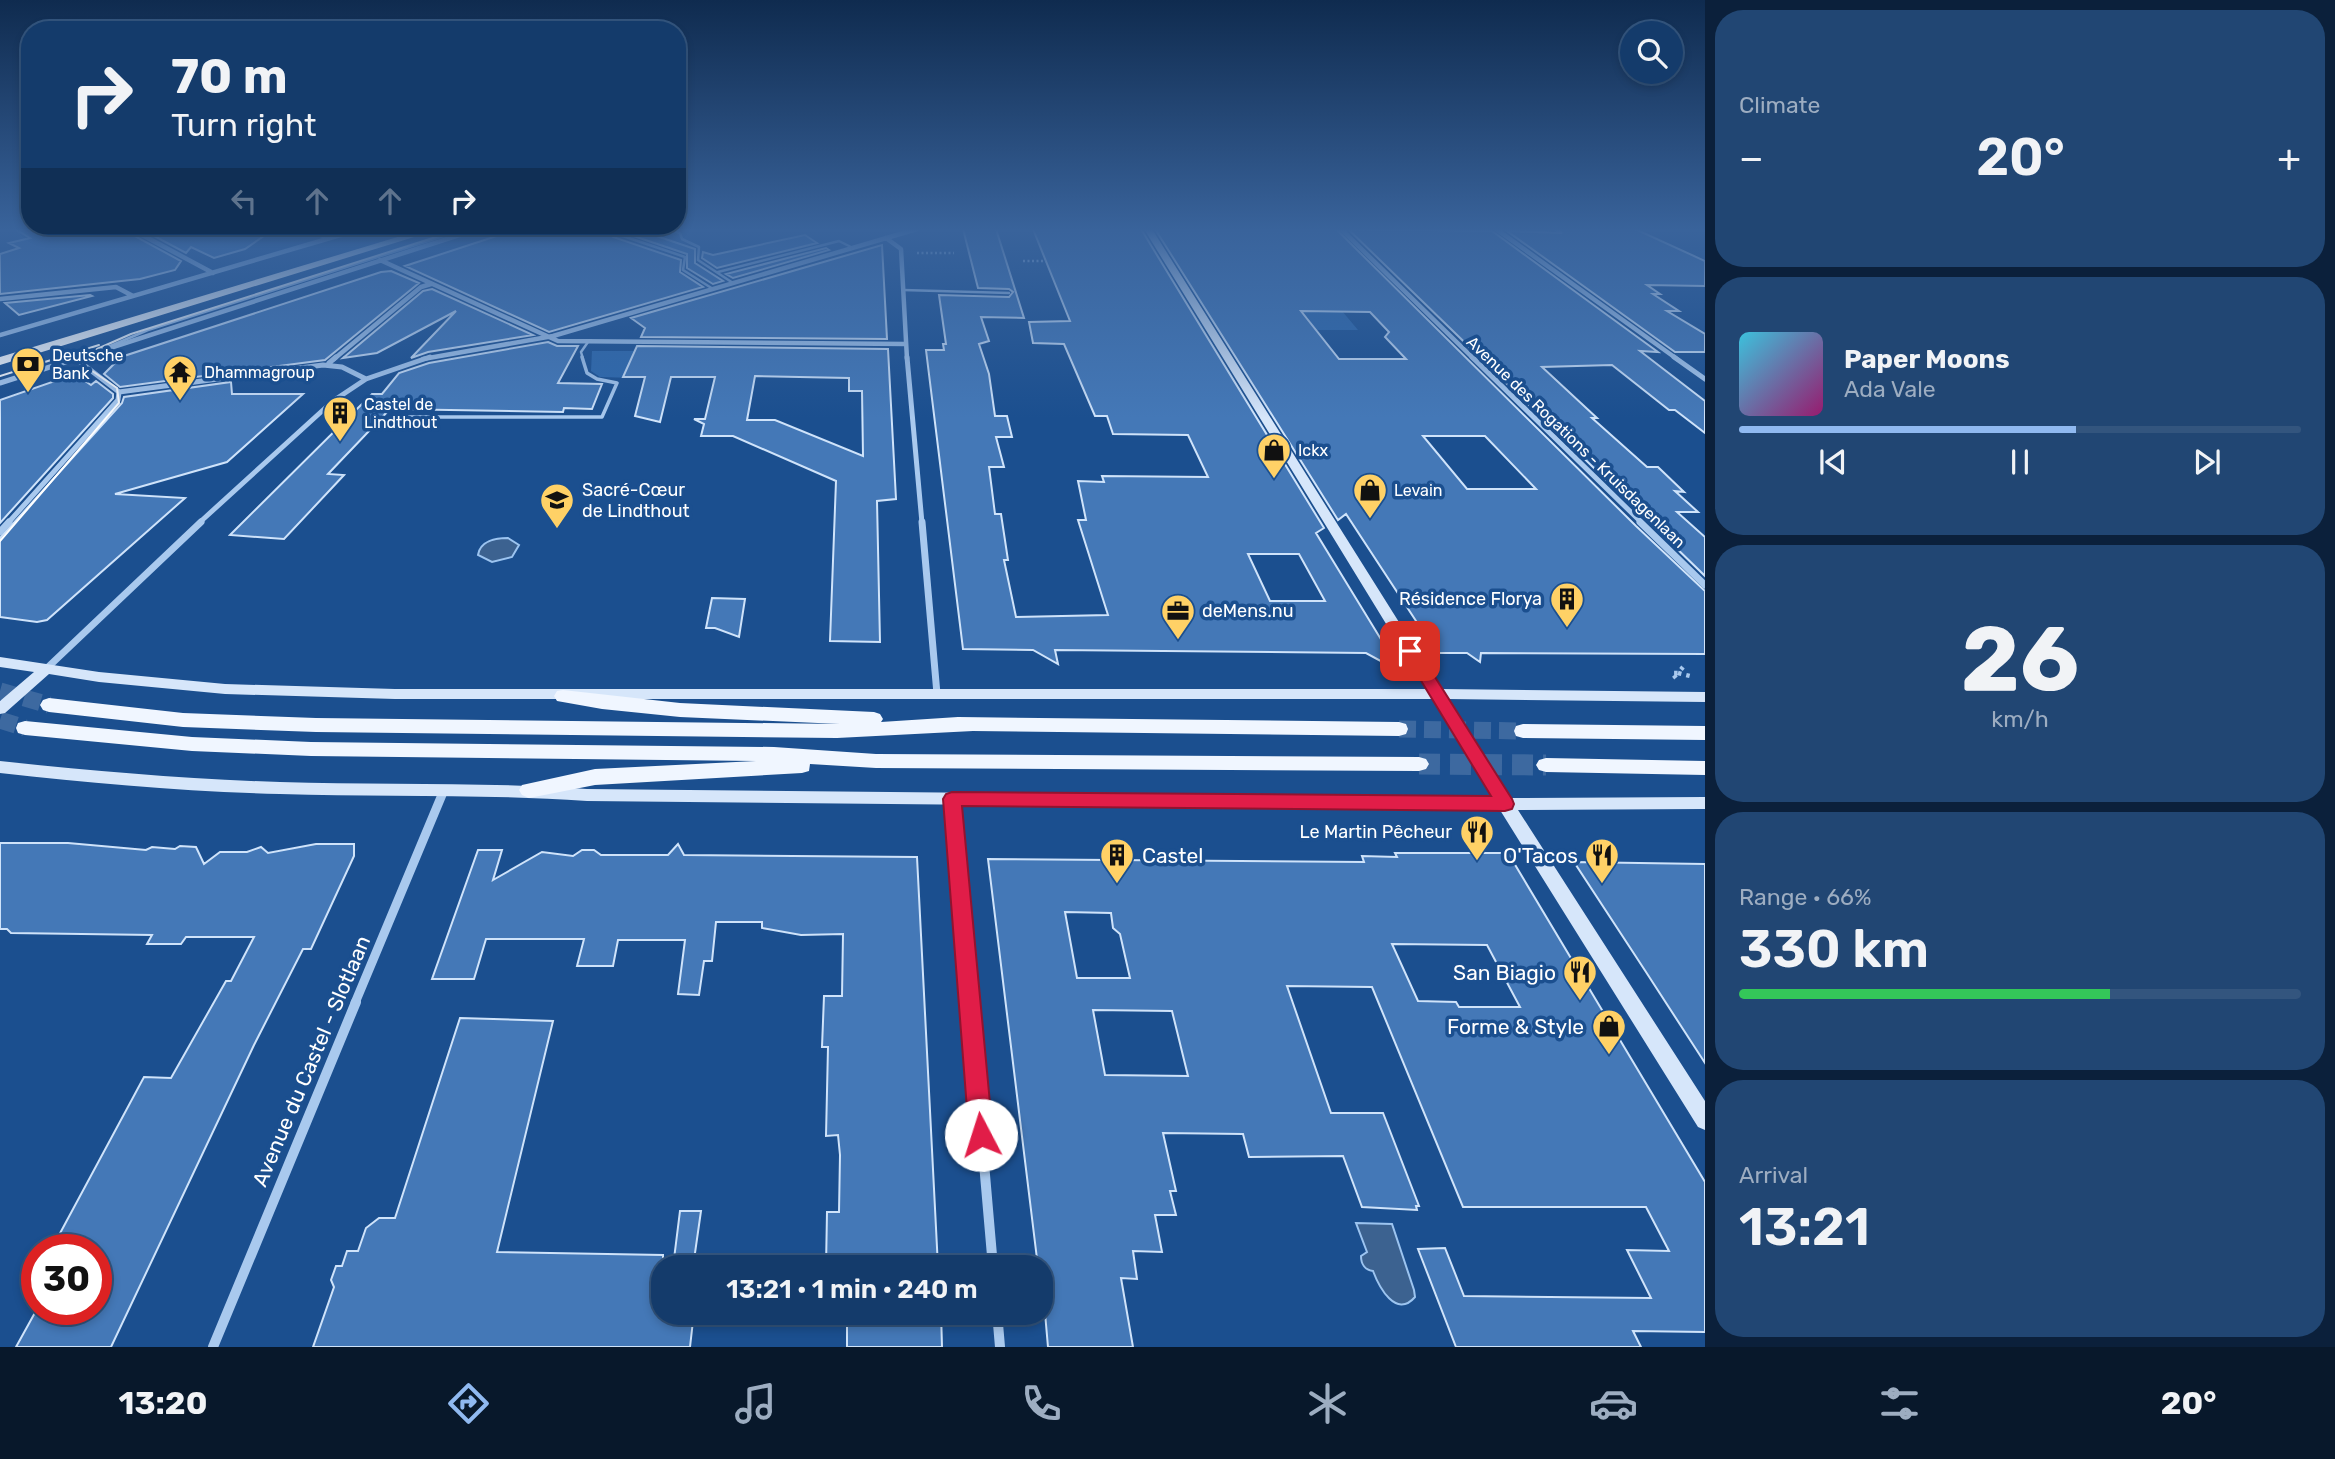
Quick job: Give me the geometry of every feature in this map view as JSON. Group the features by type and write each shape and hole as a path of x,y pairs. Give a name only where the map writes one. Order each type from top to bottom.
{"highway":[{"path":"0,346 185,292"},
{"path":"0,353 203,292"},
{"path":"0,361 223,292"},
{"path":"0,368 243,292"}],"main road":[{"path":"1187,292 1705,1120"},
{"path":"0,662 45,670 225,689 564,696 624,693 1705,697"},
{"path":"0,709 45,670"},
{"path":"564,696 595,702 708,712 970,724 1399,729"},
{"path":"49,705 183,720 316,725 837,731 970,724"},
{"path":"24,727 192,744 311,750 774,754 876,761 1419,765"},
{"path":"1523,731 1705,733"},
{"path":"529,790 595,777 876,761"},
{"path":"1546,765 1705,768"},
{"path":"0,767 99,778 240,788 529,790 587,795 952,799 1705,803"}],"street":[{"path":"0,299 69,292"},
{"path":"125,292 133,296"},
{"path":"0,335 147,292"},
{"path":"0,383 282,292"},
{"path":"76,359 119,392 316,367 329,363 415,292"},
{"path":"449,292 558,341 906,344"},
{"path":"45,670 256,470 333,401 366,379 414,361 553,337 703,292"},
{"path":"903,292 937,694"},
{"name":"Avenue des Rogations - Kruisdagenlaan","path":"1404,292 1705,585"},
{"path":"1584,292 1705,379"},
{"path":"329,363 345,367 366,379"},
{"path":"0,531 111,410 118,400 119,392"},
{"name":"Avenue du Castel - Slotlaan","path":"213,1347 444,790"},
{"path":"952,799 992,1255"},
{"path":"998,1325 1000,1347"}],"lane":[{"path":"105,349 140,332 267,292"},
{"path":"969,292 1009,293"},
{"path":"404,417 602,417 617,383 597,379 587,373 582,352 588,342"}],"path":[{"path":"1678,673 1683,667"},
{"path":"1678,673 1688,672"},
{"path":"1678,673 1695,677"}],"shaded area":[{"path":"1287,311 1342,311 1358,330 1303,330 1297,323 1311,322 1307,317 1292,317"},
{"path":"592,351 634,351 632,355 641,356 634,378 600,377 591,371"},
{"path":"508,538 519,545 512,557 492,562 478,555 485,543"},
{"path":"1356,1223 1392,1224 1414,1290 1415,1297 1408,1303 1395,1303 1389,1298 1373,1271 1364,1266 1361,1256 1367,1252"}],"building":[{"path":"320,292 408,292 325,360 120,387 104,374 121,357"},
{"path":"422,292 438,292 533,335 428,352 411,358 456,311 377,353 343,358"},
{"path":"461,292 686,292 549,332"},
{"path":"721,292 884,292 887,339 641,337 645,328 631,318"},
{"path":"1016,292 1024,318 981,317 989,341 979,344 989,374 995,416 1007,416 1012,437 996,437 1004,467 989,467 995,514 1001,514 1008,560 1004,560 1016,617 1108,615 1078,520 1086,520 1078,481 1104,482 1102,476 1208,477 1188,435 1113,434 1107,416 1095,416 1064,344 1033,343 1029,322 1070,321 1058,292 1179,292 1324,528 1316,533 1401,672 1366,653 1055,650 1058,664 1033,650 963,649 926,350 944,350 943,344 946,344 939,295 1009,297","holes":["1248,554 1299,554 1325,601 1270,601"]},
{"path":"1195,292 1399,292 1705,591 1705,654 1481,653 1480,662 1467,653 1437,653 1346,514 1338,520","holes":["1301,311 1370,312 1389,332 1385,337 1406,359 1339,359","1423,436 1485,436 1536,489 1467,489"]},
{"path":"1413,292 1575,292 1658,352 1640,351 1705,401 1705,433 1675,410 1669,410 1612,365 1542,367 1597,418 1592,418 1647,467 1658,467 1684,492 1675,491 1698,512 1677,512 1705,537 1705,576"},
{"path":"1591,292 1660,294 1653,294 1679,311 1667,311 1705,334 1705,352 1675,352"},
{"path":"92,296 19,315 5,303"},
{"name":"Castel de Lindthout","path":"548,342 557,346 578,346 558,383 602,384 592,409 564,408 563,412 390,409 328,474 344,475 284,539 230,535 372,394 382,394 399,373 429,363"},
{"path":"637,346 888,349 896,499 877,501 880,642 830,641 836,481 733,436 701,436 704,424 694,419 705,419 715,377 671,377 660,422 635,416 645,377 623,377","holes":["755,376 849,378 849,391 862,391 863,456 775,420 747,420"]},
{"path":"75,374 91,385 96,381 113,394 113,398 0,523 0,400"},
{"path":"231,382 232,394 303,394 227,462 115,494 185,498 47,620 37,622 0,617 0,538 122,403 124,397"},
{"path":"712,598 745,599 739,637 715,628 706,628"},
{"path":"0,843 68,843 146,850 152,847 196,847 204,864 220,852 247,852 261,847 268,853 316,844 354,844 354,856 311,949 303,949 254,1045 111,1347 16,1347 28,1325 112,1325 112,1234 60,1234 144,1077 171,1078 226,981 231,981 254,937 186,937 181,944 147,944 152,935 11,933 7,929 0,929"},
{"path":"678,844 684,855 917,857 937,1255 826,1255 827,1212 839,1212 840,1155 838,1135 826,1136 828,1047 822,1047 824,996 842,996 843,934 801,935 762,928 762,922 716,922 712,961 704,961 699,995 678,994 685,940 618,940 613,966 577,966 584,939 486,939 474,979 432,979 478,850 502,850 493,880 542,852 573,856 582,850 594,850 601,855 668,855"},
{"path":"1395,853 1508,853 1705,1182 1705,1332 1633,1331 1641,1347 1456,1347 1418,1249 1445,1248 1464,1296 1651,1298 1627,1250 1669,1251 1646,1207 1463,1207 1372,987 1287,986 1331,1113 1383,1113 1419,1206 1416,1206 1417,1210 1362,1207 1343,1156 1249,1157 1243,1134 1163,1133 1176,1191 1170,1191 1176,1215 1155,1215 1162,1252 1133,1251 1137,1279 1121,1278 1133,1347 1048,1347 1046,1325 1053,1325 1053,1255 1037,1255 988,859 1364,862 1362,856 1397,857","holes":["1065,912 1111,913 1113,928 1120,934 1130,978 1077,978","1392,944 1487,945 1520,1007 1459,1007 1456,1002 1418,1001","1093,1010 1172,1011 1188,1076 1105,1075"]},
{"path":"1574,862 1705,864 1705,1063 1646,972"},
{"path":"460,1018 553,1021 497,1252 663,1255 651,1255 651,1325 693,1325 690,1347 313,1347 334,1287 331,1280 336,1266 342,1266 347,1251 358,1251 366,1228 379,1218 395,1218"},
{"path":"680,1211 701,1211 695,1255 674,1255"},
{"path":"847,1325 941,1325 942,1347 847,1347"}],"tunnel":[{"path":"0,691 49,705"},
{"path":"0,720 25,728"},
{"path":"1399,729 1523,731"},
{"path":"1419,764 1546,765"}],"tram line":[{"path":"0,541 119,403 117,388 85,366 97,349 131,334 263,292"},
{"path":"0,376 99,345"}],"place":[{"name":"Deutsche Bank","path":"28,394"},
{"name":"Dhammagroup","path":"180,402"},
{"name":"Castel de Lindthout","path":"340,443"},
{"name":"Ickx","path":"1274,480"},
{"name":"Levain","path":"1370,520"},
{"name":"Sacré-Cœur de Lindthout","path":"557,530"},
{"name":"Résidence Florya","path":"1567,629"},
{"name":"deMens.nu","path":"1178,641"},
{"name":"Le Martin Pêcheur","path":"1477,862"},
{"name":"Castel","path":"1117,885"},
{"name":"O'Tacos","path":"1602,885"},
{"name":"San Biagio","path":"1580,1002"},
{"name":"Forme & Style","path":"1609,1056"}],"route":[{"path":"981,1135 952,799 1505,804 1410,651"}]}
